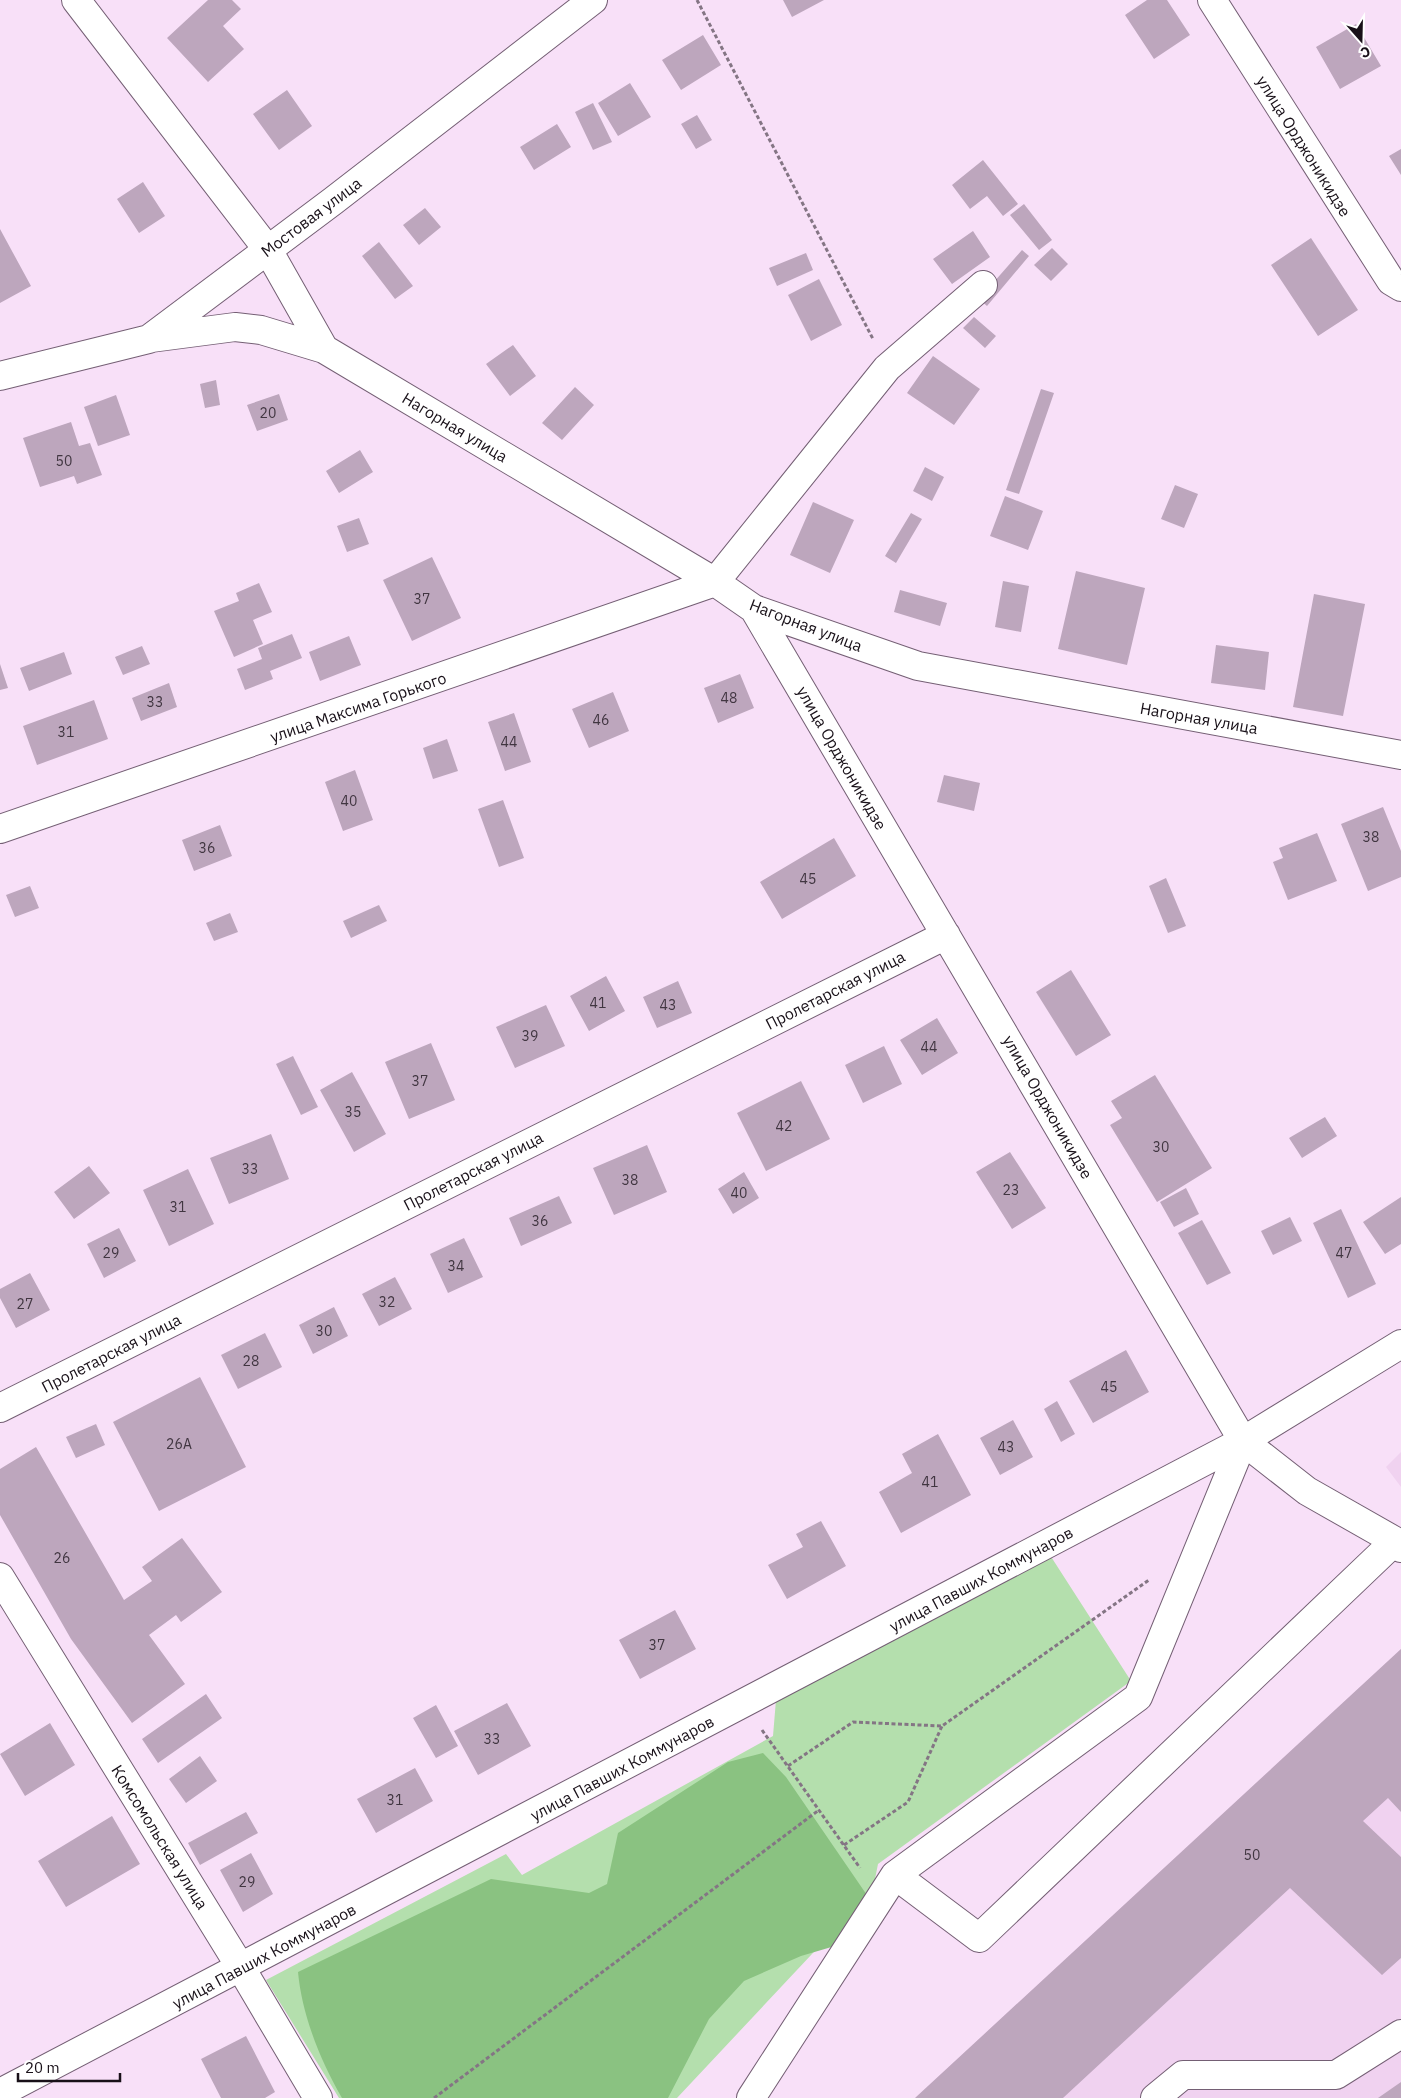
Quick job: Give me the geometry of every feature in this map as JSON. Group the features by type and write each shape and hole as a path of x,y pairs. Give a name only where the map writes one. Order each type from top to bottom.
{"street":[{"name":"Нагорная улица","path":"76,0 268,250 324,349 715,582 754,609 918,666 1401,755"},
{"name":"Мостовая улица","path":"0,376 149,339 593,0"},
{"name":"улица Орджоникидзе","path":"1212,0 1391,281 1401,287"},
{"path":"715,582 887,368 983,285"},
{"path":"149,339 235,327 261,330 324,349"},
{"name":"улица Максима Горького","path":"0,829 715,582"},
{"name":"улица Орджоникидзе","path":"754,609 1243,1441 1308,1491 1398,1544"},
{"name":"Пролетарская улица","path":"0,1408 946,935"},
{"name":"улица Павших Коммунаров","path":"0,2093 1243,1441 1401,1344"},
{"path":"752,2097 895,1875 1138,1696 1243,1441"},
{"path":"895,1875 979,1938 1398,1544"},
{"name":"Комсомольская улица","path":"0,1578 241,1968 318,2098"},
{"path":"1155,2098 1183,2075 1336,2075 1401,2034"}],"path":[{"path":"697,0 887,368"},
{"path":"844,1845 908,1802 942,1726 1149,1580"},
{"path":"788,1766 853,1722 942,1726"},
{"path":"762,1730 861,1869"},
{"path":"434,2098 819,1810"}],"shaded area":[{"path":"1401,1452 1401,1487 1386,1467"},
{"path":"1401,1649 1401,2098 915,2098"}],"green space":[{"path":"1048,1552 1131,1681 878,1864 873,1889 677,2098 339,2098 266,1980 506,1854 522,1875 773,1736 776,1700"},
{"path":"763,1753 786,1777 871,1901 845,1943 801,1956 744,1981 709,2019 668,2098 342,2098 326,2068 313,2037 303,2004 298,1972 491,1879 589,1893 607,1884 618,1833 728,1762"}],"building":[{"path":"208,0 232,0 241,9 223,26 244,49 208,82 167,38"},
{"path":"783,0 824,0 792,17"},
{"path":"1147,0 1167,0 1190,35 1154,59 1125,15"},
{"path":"1356,24 1381,66 1340,89 1316,47"},
{"path":"703,35 721,65 681,90 662,60"},
{"path":"630,83 651,117 618,136 598,103"},
{"path":"287,90 312,126 279,150 253,114"},
{"path":"593,103 612,142 593,150 575,112"},
{"path":"697,115 712,140 696,149 681,124"},
{"path":"557,124 571,147 534,170 520,147"},
{"path":"1401,149 1401,175 1389,156"},
{"path":"983,160 1018,204 1003,216 987,196 970,209 952,185"},
{"path":"143,182 165,216 139,233 117,199"},
{"path":"1024,204 1052,240 1039,250 1010,215"},
{"path":"425,208 441,227 419,245 403,225"},
{"path":"0,229 31,286 0,303"},
{"path":"973,231 990,257 952,284 933,259"},
{"path":"1311,238 1358,310 1318,336 1271,265"},
{"path":"379,242 413,286 395,299 362,256"},
{"path":"1052,248 1068,264 1051,281 1034,265"},
{"path":"1022,250 1029,256 987,306 979,299"},
{"path":"806,253 813,270 777,286 769,268"},
{"path":"819,279 842,325 811,341 788,295"},
{"path":"974,317 996,336 985,348 963,328"},
{"path":"513,345 536,376 510,396 486,364"},
{"path":"933,356 980,389 954,425 907,393"},
{"path":"216,380 220,405 205,408 200,384"},
{"path":"575,387 594,405 562,440 542,423"},
{"path":"1041,389 1054,393 1019,494 1006,490"},
{"path":"279,394 288,420 257,431 247,405"},
{"path":"116,395 130,435 98,446 84,407"},
{"path":"71,422 79,446 90,443 102,475 77,484 74,476 40,487 23,438"},
{"path":"360,450 373,472 339,493 326,471"},
{"path":"925,467 944,477 932,501 913,491"},
{"path":"1175,485 1198,494 1184,528 1161,519"},
{"path":"1005,496 1043,511 1028,550 990,536"},
{"path":"813,502 854,520 830,573 790,555"},
{"path":"911,513 922,519 896,563 885,556"},
{"path":"359,518 369,544 347,552 337,526"},
{"path":"432,557 461,618 412,641 383,580"},
{"path":"1076,571 1145,588 1127,665 1058,649"},
{"path":"1003,581 1029,586 1021,632 995,627"},
{"path":"259,583 272,612 253,620 263,644 234,657 214,611 239,601 236,593"},
{"path":"900,590 947,603 940,626 894,612"},
{"path":"1314,594 1365,604 1343,716 1293,707"},
{"path":"292,634 302,658 270,671 273,679 245,690 237,669 262,659 258,648"},
{"path":"349,636 361,665 320,681 309,652"},
{"path":"1216,645 1269,652 1265,690 1211,683"},
{"path":"142,646 150,664 123,675 115,657"},
{"path":"64,652 72,674 29,691 20,668"},
{"path":"0,664 8,688 0,690"},
{"path":"740,674 754,708 718,723 704,688"},
{"path":"169,683 177,707 141,721 132,698"},
{"path":"613,692 629,731 589,748 572,709"},
{"path":"94,700 108,739 37,765 23,726"},
{"path":"514,713 531,762 505,771 488,722"},
{"path":"447,739 458,771 433,779 423,748"},
{"path":"355,770 373,820 343,831 325,782"},
{"path":"944,775 980,783 974,811 937,802"},
{"path":"503,800 524,858 499,867 478,809"},
{"path":"1383,807 1401,851 1401,877 1368,891 1341,824"},
{"path":"220,825 232,856 194,871 182,840"},
{"path":"1317,833 1337,881 1288,900 1273,862 1283,858 1279,848"},
{"path":"834,838 856,876 782,919 760,882"},
{"path":"1166,878 1186,926 1168,933 1149,886"},
{"path":"30,886 39,908 15,917 6,895"},
{"path":"379,905 387,921 351,938 343,921"},
{"path":"230,913 238,932 214,941 206,923"},
{"path":"1071,970 1111,1035 1076,1056 1036,992"},
{"path":"606,976 625,1011 589,1031 570,996"},
{"path":"678,981 692,1013 657,1028 643,997"},
{"path":"546,1005 565,1046 515,1068 496,1027"},
{"path":"937,1018 958,1053 922,1075 900,1040"},
{"path":"431,1043 455,1100 409,1119 385,1062"},
{"path":"884,1046 902,1084 863,1103 845,1065"},
{"path":"293,1056 318,1107 301,1115 276,1064"},
{"path":"352,1072 386,1134 354,1152 320,1090"},
{"path":"1155,1075 1212,1168 1157,1202 1110,1125 1122,1118 1111,1101"},
{"path":"801,1081 830,1139 766,1171 737,1113"},
{"path":"1325,1117 1337,1136 1302,1158 1289,1138"},
{"path":"271,1134 289,1179 229,1204 210,1158"},
{"path":"647,1145 667,1192 614,1215 593,1168"},
{"path":"1010,1152 1046,1208 1012,1229 976,1172"},
{"path":"89,1166 110,1193 74,1219 54,1192"},
{"path":"188,1169 214,1224 169,1246 143,1190"},
{"path":"744,1172 759,1198 733,1214 718,1189"},
{"path":"1186,1188 1199,1214 1174,1227 1160,1202"},
{"path":"559,1196 572,1223 521,1246 509,1218"},
{"path":"1401,1197 1401,1244 1385,1254 1363,1222"},
{"path":"1341,1209 1376,1284 1348,1298 1313,1223"},
{"path":"1290,1217 1302,1241 1273,1255 1261,1231"},
{"path":"1202,1220 1231,1273 1207,1285 1178,1233"},
{"path":"119,1228 136,1261 104,1278 87,1244"},
{"path":"464,1238 483,1277 448,1293 430,1254"},
{"path":"30,1273 50,1310 16,1328 0,1298 0,1289"},
{"path":"395,1277 412,1309 379,1326 362,1294"},
{"path":"334,1307 348,1336 313,1354 299,1325"},
{"path":"265,1333 282,1367 238,1389 221,1355"},
{"path":"1126,1350 1149,1392 1093,1423 1069,1381"},
{"path":"200,1377 246,1467 159,1511 113,1422"},
{"path":"1057,1401 1075,1434 1061,1442 1044,1409"},
{"path":"1013,1420 1033,1457 1000,1475 980,1438"},
{"path":"96,1424 105,1445 76,1458 66,1437"},
{"path":"938,1434 971,1495 901,1533 879,1492 912,1473 902,1454"},
{"path":"36,1447 124,1600 152,1581 142,1567 182,1538 222,1592 181,1622 176,1615 149,1635 185,1684 132,1723 71,1639 0,1515 0,1469"},
{"path":"821,1521 846,1566 787,1599 768,1565 803,1547 796,1534"},
{"path":"675,1610 696,1649 640,1679 619,1640"},
{"path":"1401,1649 1401,1812 1388,1798 1363,1821 1401,1857 1401,1958 1382,1975 1290,1888 1063,2098 915,2098"},
{"path":"206,1694 222,1718 158,1763 142,1739"},
{"path":"507,1703 531,1746 478,1775 454,1731"},
{"path":"436,1705 458,1746 436,1758 413,1718"},
{"path":"50,1723 75,1765 25,1796 0,1754"},
{"path":"200,1756 217,1781 186,1803 169,1779"},
{"path":"415,1768 433,1801 376,1833 357,1799"},
{"path":"246,1812 258,1833 200,1865 188,1843"},
{"path":"112,1816 140,1864 66,1907 38,1861"},
{"path":"251,1853 273,1894 243,1912 220,1870"},
{"path":"246,2036 275,2092 265,2098 221,2098 201,2059"},
{"path":"1401,2082 1401,2098 1378,2098"}]}
